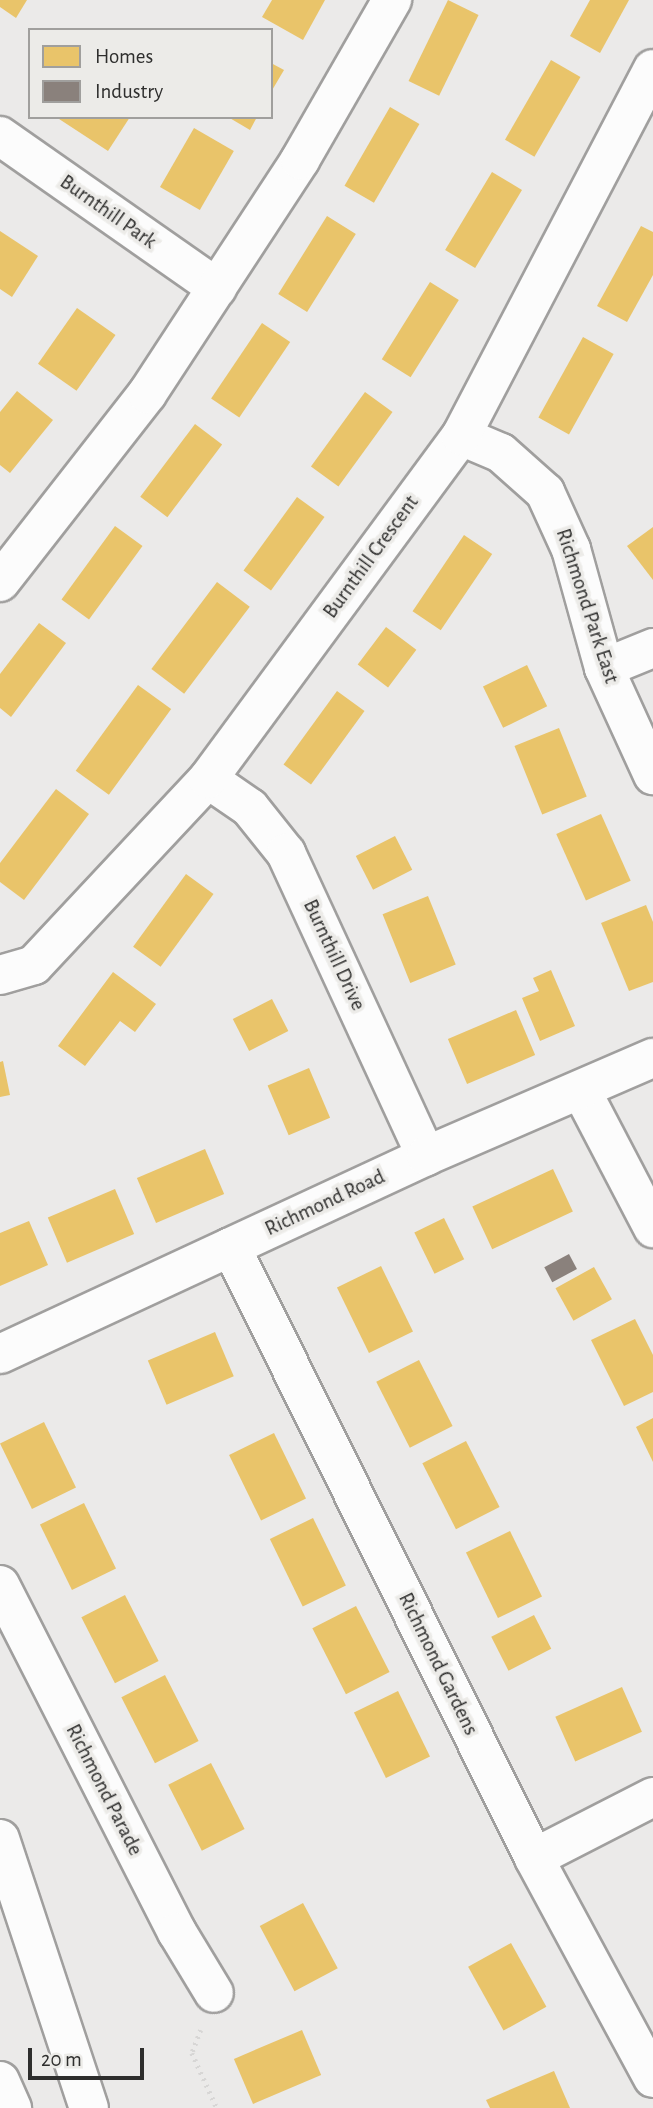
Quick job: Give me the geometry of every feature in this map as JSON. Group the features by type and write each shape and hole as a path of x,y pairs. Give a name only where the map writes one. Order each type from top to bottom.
{"street":[{"path":"0,582 147,394 300,160 392,0"},
{"name":"Burnthill Crescent","path":"0,975 34,964 208,779 461,436 653,69"},
{"name":"Burnthill Park","path":"0,136 217,288"},
{"name":"Richmond Park East","path":"461,436 501,453 545,492 571,549 604,667 653,775"},
{"path":"604,667 653,648"},
{"name":"Burnthill Drive","path":"208,779 250,808 286,853 426,1156"},
{"name":"Richmond Road","path":"0,1354 426,1156 653,1058"},
{"path":"581,1090 653,1228"},
{"name":"Richmond Gardens","path":"232,1247 534,1858 653,2078"},
{"name":"Richmond Parade","path":"0,1585 177,1932 214,1993"},
{"path":"534,1858 653,1797"},
{"path":"0,1839 89,2108"},
{"path":"0,2081 12,2108"}],"path":[{"path":"214,1993 192,2053 217,2108"}],"building: Homes":[{"path":"0,0 27,0 16,18 0,7"},
{"path":"272,0 325,0 303,40 262,17"},
{"path":"448,0 479,15 439,96 409,81"},
{"path":"590,0 629,0 600,53 570,36"},
{"path":"551,60 580,77 534,157 505,140"},
{"path":"273,64 284,70 273,89"},
{"path":"390,107 419,124 374,203 344,186"},
{"path":"59,119 129,119 108,151"},
{"path":"231,119 256,119 250,130"},
{"path":"194,128 234,151 200,210 160,187"},
{"path":"492,172 522,190 475,268 445,250"},
{"path":"327,216 356,234 307,312 278,294"},
{"path":"641,226 653,232 653,275 627,322 597,306"},
{"path":"0,231 38,256 12,297 0,289"},
{"path":"430,282 459,300 411,377 382,359"},
{"path":"77,308 116,335 76,391 38,364"},
{"path":"262,323 290,342 239,417 211,398"},
{"path":"583,337 614,354 569,434 538,417"},
{"path":"17,391 53,420 10,473 0,465 0,412"},
{"path":"365,392 393,412 338,486 311,466"},
{"path":"195,424 222,444 167,517 140,497"},
{"path":"297,497 325,517 271,591 244,571"},
{"path":"115,526 143,546 89,620 62,600"},
{"path":"653,527 653,580 627,546"},
{"path":"464,535 492,554 441,630 413,611"},
{"path":"217,582 250,607 184,694 151,669"},
{"path":"39,623 66,643 11,717 0,708 0,674"},
{"path":"386,627 416,650 388,687 358,665"},
{"path":"527,665 547,706 503,728 483,686"},
{"path":"138,685 171,709 109,795 76,771"},
{"path":"337,691 365,711 311,785 284,765"},
{"path":"559,728 587,797 542,815 514,746"},
{"path":"56,789 89,814 24,900 0,882 0,863"},
{"path":"601,814 631,881 586,901 556,834"},
{"path":"395,836 412,870 373,890 356,856"},
{"path":"186,874 214,894 161,967 133,947"},
{"path":"428,896 456,965 410,983 383,914"},
{"path":"646,905 653,922 653,982 629,991 601,923"},
{"path":"551,970 575,1026 540,1041 522,998 539,991 533,978"},
{"path":"113,972 156,1004 135,1032 120,1021 85,1066 58,1046"},
{"path":"272,999 288,1031 249,1051 233,1019"},
{"path":"516,1010 535,1055 467,1084 448,1039"},
{"path":"3,1061 10,1095 0,1097 0,1062"},
{"path":"309,1068 330,1118 289,1135 268,1086"},
{"path":"205,1149 224,1194 156,1223 137,1178"},
{"path":"553,1169 573,1212 492,1249 472,1207"},
{"path":"115,1189 134,1234 67,1263 48,1218"},
{"path":"444,1218 464,1259 435,1274 414,1232"},
{"path":"29,1221 48,1265 0,1286 0,1233"},
{"path":"381,1266 413,1332 369,1353 337,1287"},
{"path":"594,1267 612,1299 573,1321 556,1288"},
{"path":"635,1319 653,1355 653,1392 624,1406 591,1340"},
{"path":"215,1332 234,1376 167,1405 148,1361"},
{"path":"419,1360 453,1426 410,1448 376,1382"},
{"path":"653,1418 653,1462 636,1427"},
{"path":"44,1422 76,1488 32,1509 0,1443"},
{"path":"274,1433 306,1499 261,1521 229,1455"},
{"path":"466,1441 500,1507 456,1529 422,1463"},
{"path":"84,1503 116,1569 72,1590 40,1524"},
{"path":"313,1518 346,1585 303,1606 270,1539"},
{"path":"510,1531 542,1597 498,1618 466,1552"},
{"path":"125,1595 159,1661 115,1683 81,1617"},
{"path":"356,1606 390,1672 346,1694 312,1628"},
{"path":"534,1615 551,1649 508,1671 491,1637"},
{"path":"165,1675 199,1741 155,1763 121,1697"},
{"path":"622,1687 642,1732 575,1761 555,1717"},
{"path":"398,1691 430,1757 386,1778 354,1712"},
{"path":"211,1763 245,1829 202,1851 168,1785"},
{"path":"303,1903 338,1968 294,1991 260,1926"},
{"path":"511,1943 546,2007 504,2031 468,1967"},
{"path":"302,2030 321,2075 253,2104 234,2059"},
{"path":"554,2071 570,2108 490,2108 486,2100"}],"building: Industry":[{"path":"569,1254 577,1269 552,1282 544,1267"}]}
